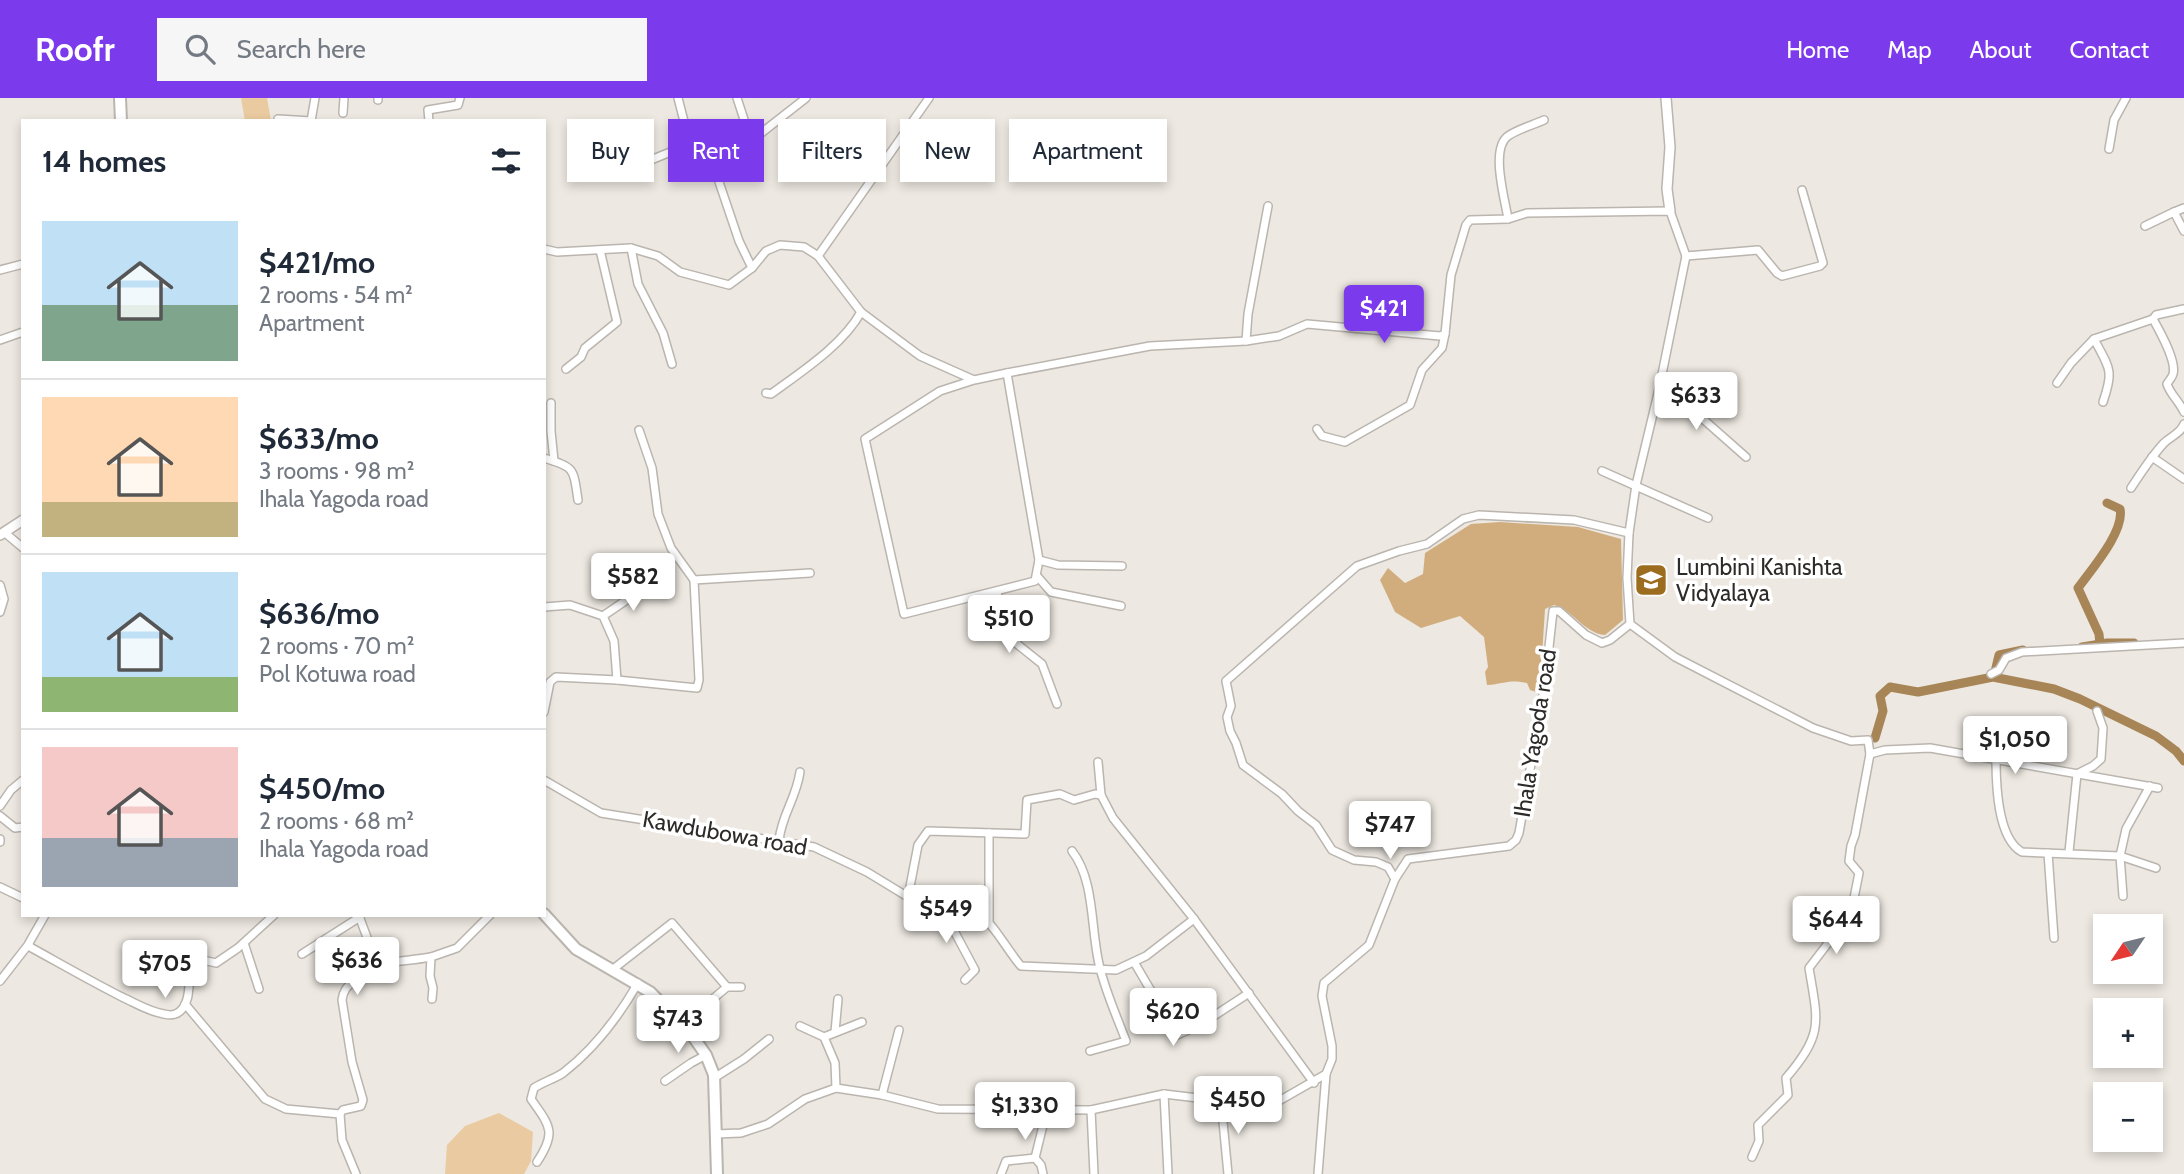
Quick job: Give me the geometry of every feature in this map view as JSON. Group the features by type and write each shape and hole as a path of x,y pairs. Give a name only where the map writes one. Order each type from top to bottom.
{"main road":[{"path":"120,98 121,119"},
{"path":"546,916 576,949 638,983 669,1008 706,1055 714,1078 717,1174"}],"street":[{"path":"311,119 315,98"},
{"path":"343,113 344,98"},
{"path":"429,119 428,110 458,105 460,98"},
{"path":"678,98 683,119"},
{"path":"737,98 744,119"},
{"path":"764,131 806,98"},
{"path":"818,256 929,98"},
{"path":"1666,98 1670,148 1667,189 1670,211 1686,256 1660,389 1636,485 1629,533 1627,578 1630,624 1675,657 1813,728 1851,741 1868,740 1870,754 1849,861 1859,873 1851,913 1809,968 1818,1022 1806,1055 1786,1078 1788,1096 1758,1125 1759,1141 1752,1157"},
{"path":"2109,149 2114,120 2126,98"},
{"path":"1508,219 1503,179 1497,163 1499,149 1506,136 1544,120"},
{"path":"718,182 739,241 752,268"},
{"path":"1686,256 1758,250 1782,276 1820,267 1823,263 1802,190"},
{"path":"1246,341 1248,314 1268,206"},
{"path":"2145,226 2184,208"},
{"path":"1317,429 1322,436 1345,442 1410,405 1422,370 1442,348 1451,275 1466,225 1470,220 1508,219 1527,213 1670,211"},
{"path":"2174,212 2184,231"},
{"path":"546,249 557,252 631,248 658,256 680,272 729,285 752,268 766,251 780,245 804,247 818,256 861,312 920,356 974,380"},
{"path":"631,248 638,284 663,333 672,364"},
{"path":"566,369 581,357 585,348 617,322 600,250"},
{"path":"1,268 21,264"},
{"path":"2057,383 2071,363 2094,339 2153,319 2156,315 2184,309"},
{"path":"766,393 771,394 809,366 854,324 861,312"},
{"path":"2153,319 2164,337 2174,367 2173,375 2166,384 2184,412"},
{"path":"1007,373 1040,560 1035,581 904,614 865,439 940,391 974,380 1007,373 1150,346 1246,341 1279,336 1307,324 1440,336 1445,334"},
{"path":"0,340 21,333"},
{"path":"2094,339 2112,377 2104,402"},
{"path":"1660,389 1686,404 1746,457"},
{"path":"551,403 554,461"},
{"path":"2130,488 2152,457 2167,440 2182,430 2184,424"},
{"path":"546,703 551,682 556,677 697,688 699,680 694,580 671,548 658,514 652,468 639,430"},
{"path":"2152,457 2184,478"},
{"path":"546,459 565,463 570,467 575,476 578,500"},
{"path":"1602,471 1708,518"},
{"path":"1395,879 1388,867 1377,862 1354,860 1332,850 1316,825 1244,765 1230,732 1227,717 1231,706 1226,681 1357,566 1427,544 1463,519 1479,515 1574,520 1629,533"},
{"path":"21,521 2,533 21,547"},
{"path":"1040,560 1058,565 1122,566"},
{"path":"694,580 810,573"},
{"path":"1037,576 1051,592 1121,606"},
{"path":"0,585 4,599 0,612"},
{"path":"603,616 648,586"},
{"path":"997,592 999,601 1014,623 1017,644 1042,664 1057,704"},
{"path":"546,607 570,605 603,616 614,640 617,680"},
{"name":"Ihala Yagoda road","path":"1326,1074 1332,1059 1332,1046 1322,996 1324,984 1369,945 1395,879 1408,859 1488,850 1509,846 1516,841 1545,683 1553,611 1559,611 1586,635 1602,643 1630,624"},
{"path":"1992,674 1999,670 2006,658 2022,652 2184,643"},
{"path":"2077,774 2094,766 2101,759 2103,728 2097,711"},
{"path":"1870,754 1885,750 1930,748 2154,787 2126,829 2120,856 2123,896"},
{"path":"1996,758 1996,790 2003,822 2013,847 2022,852 2120,856 2156,868"},
{"path":"1098,762 1101,795 1113,818 1194,919 1314,1083"},
{"path":"779,840 782,821 797,792 800,772"},
{"path":"2069,852 2077,774"},
{"name":"Kawdubowa road","path":"546,781 601,813 779,840 814,848 867,872 931,911 982,917 989,921"},
{"path":"0,806 11,790 21,782"},
{"path":"908,897 918,845 928,831 1025,834 1027,800 1060,794 1074,800 1101,795"},
{"path":"0,816 15,828 21,827"},
{"path":"989,833 989,921 1007,950 1021,966 1116,970 1146,956 1194,919"},
{"path":"1072,851 1080,862 1087,888 1100,969 1126,1041 1090,1051"},
{"path":"2048,853 2054,938"},
{"path":"0,887 21,897"},
{"path":"944,912 975,970 965,980"},
{"path":"0,981 28,945 44,917"},
{"path":"28,945 98,985 146,1008 174,1015 182,1010 185,1004 192,967 196,962 216,962 244,943 272,917"},
{"path":"302,954 358,917"},
{"path":"360,917 377,964"},
{"path":"356,1174 342,1140 340,1114 343,1110 361,1106 363,1100 352,1062 343,992 377,964 431,957 462,944 488,917"},
{"path":"612,970 672,923 727,987"},
{"path":"244,943 259,989"},
{"path":"431,957 432,999"},
{"path":"1134,962 1177,1035 1200,1025 1249,993"},
{"path":"537,1161 550,1135 547,1124 531,1099 534,1088 578,1062 614,1019 638,983"},
{"path":"683,1024 727,987 741,987"},
{"path":"835,1032 838,999"},
{"path":"185,1004 265,1099 286,1109 340,1114"},
{"path":"824,1037 862,1022"},
{"path":"800,1026 824,1037 835,1063 836,1088"},
{"path":"882,1095 899,1030"},
{"path":"714,1078 769,1039"},
{"path":"665,1081 706,1055"},
{"path":"715,1134 741,1133 768,1124 805,1099 836,1088 882,1095 937,1109 1091,1110 1164,1094 1240,1103 1277,1102 1326,1074"},
{"path":"1318,1174 1326,1074"},
{"path":"1164,1094 1168,1174"},
{"path":"1221,1101 1228,1174"},
{"path":"1035,1158 1047,1109"},
{"path":"1091,1110 1094,1174"},
{"path":"1001,1174 1006,1161 1035,1158"},
{"path":"1035,1158 1041,1165 1043,1174"}],"shaded area":[{"path":"241,98 267,98 271,119 245,119"},
{"path":"1500,522 1578,527 1621,539 1623,620 1605,635 1591,630 1561,608 1554,605 1545,609 1540,687 1536,692 1530,690 1527,683 1521,682 1487,685 1485,672 1488,667 1484,637 1460,616 1421,628 1395,612 1380,580 1388,568 1405,583 1423,574 1425,553 1471,524"},
{"path":"499,1113 533,1132 531,1161 524,1174 445,1174 447,1145 465,1126"}],"waterway":[{"path":"2100,644 2099,634 2078,588 2106,550 2117,528 2120,509 2107,503"},
{"path":"2082,647 2134,643"},
{"path":"1994,676 1999,655 2023,650"},
{"path":"1875,738 1883,711 1880,696 1890,687 1918,692 1993,677 2054,689 2080,699 2156,736 2176,751 2184,761"}],"place":[{"name":"Lumbini Kanishta Vidyalaya","path":"1651,580"}]}
